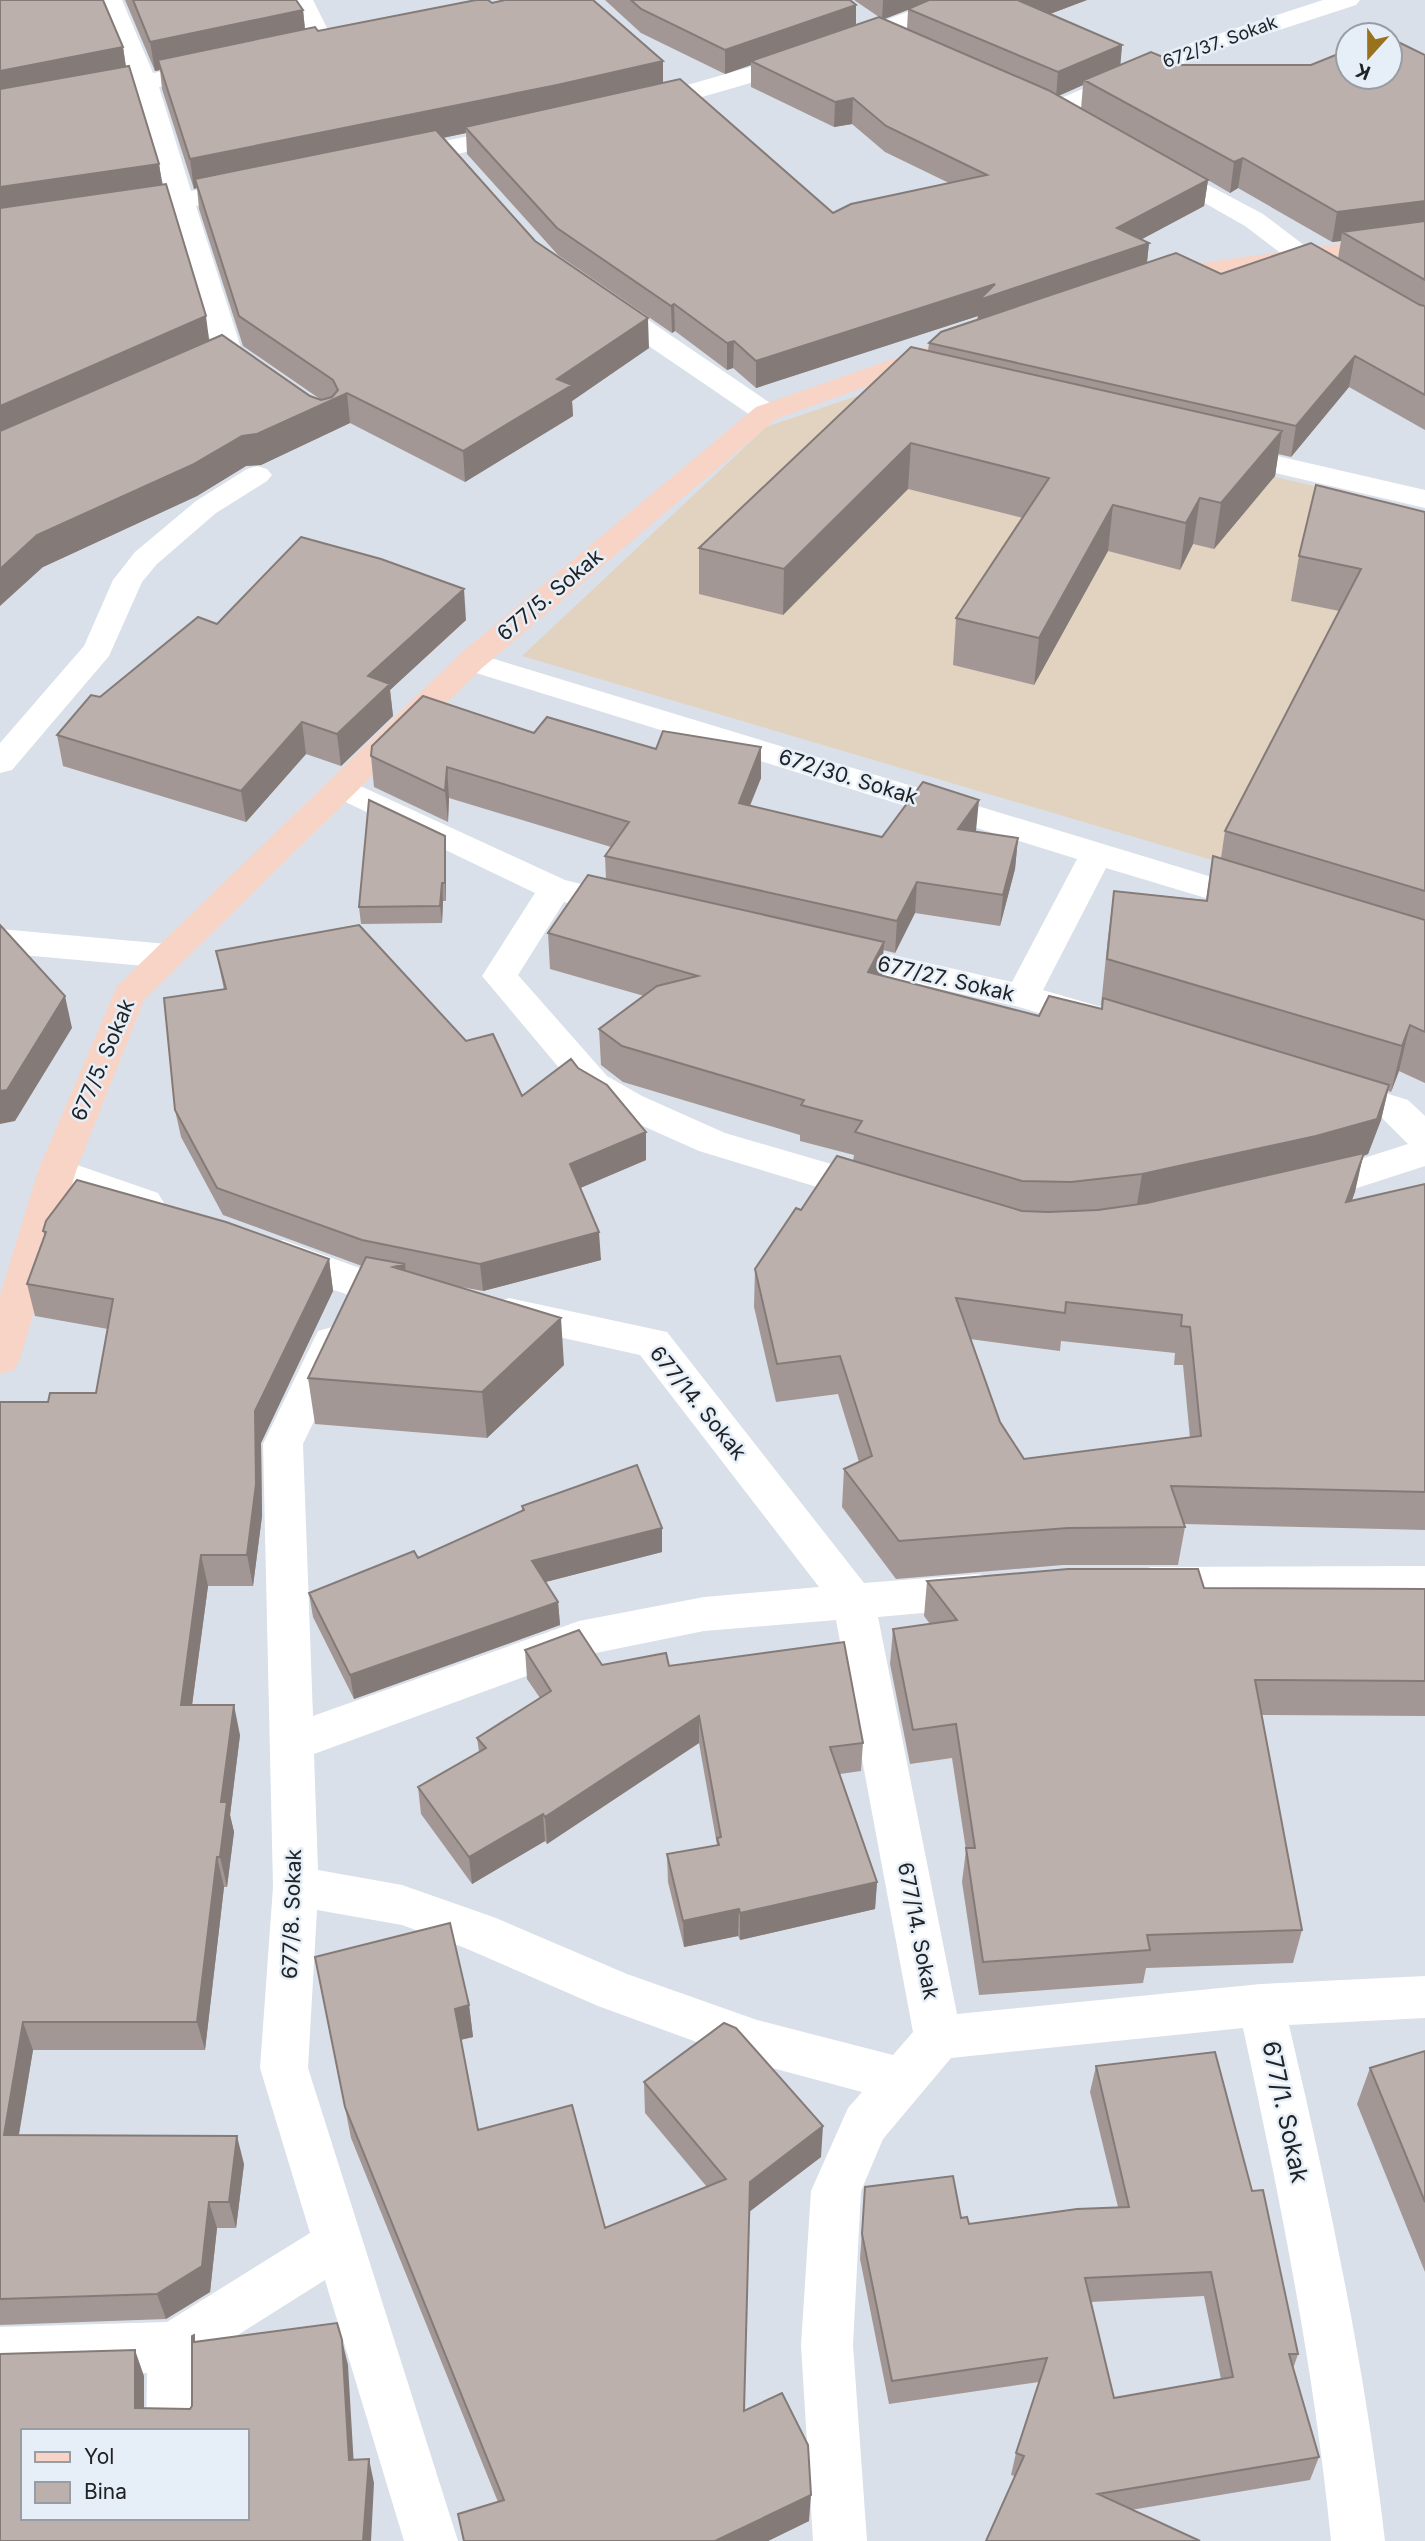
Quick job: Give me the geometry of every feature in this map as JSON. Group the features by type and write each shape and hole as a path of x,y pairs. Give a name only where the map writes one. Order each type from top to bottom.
{"street":[{"path":"110,0 145,83 182,202 216,357 282,389"},
{"path":"301,0 324,46"},
{"path":"624,110 728,85 879,32 960,0"},
{"name":"672/37. Sokak","path":"1056,109 1116,80 1235,33 1348,0"},
{"path":"856,17 879,32 917,49"},
{"path":"298,51 350,40"},
{"path":"0,110 234,64"},
{"path":"1030,98 1079,122"},
{"path":"379,162 546,128"},
{"path":"445,149 463,169"},
{"path":"1137,154 1254,220 1304,258 1425,328"},
{"path":"91,215 182,202 274,184"},
{"path":"1129,287 1168,274 1425,240"},
{"path":"582,287 766,413"},
{"name":"677/5. Sokak","path":"0,1359 57,1171 129,994 471,661 766,413 964,343"},
{"path":"874,373 928,385"},
{"path":"1197,446 1425,499"},
{"path":"0,763 98,649 128,580 146,558 206,507 257,475"},
{"name":"672/30. Sokak","path":"471,661 1294,914"},
{"path":"343,788 555,889 661,914"},
{"path":"1022,996 1097,853"},
{"path":"555,889 500,976 594,1085 629,1105 712,1142 911,1202"},
{"path":"0,941 167,956"},
{"name":"677/27. Sokak","path":"795,944 1022,996 1129,1028"},
{"path":"1302,1081 1395,1109 1425,1138"},
{"path":"1272,1198 1372,1171 1425,1152"},
{"path":"57,1171 184,1217"},
{"name":"677/14. Sokak","path":"247,1241 360,1283 653,1343 853,1600 938,2038"},
{"name":"677/8. Sokak","path":"360,1283 283,1444 294,1742 296,1887 284,2068 431,2541"},
{"path":"1118,1585 1425,1583"},
{"path":"294,1742 579,1639 704,1614 1021,1588"},
{"path":"296,1887 402,1905 480,1933 615,1991 757,2042 902,2080"},
{"path":"840,2541 827,2345 836,2192 865,2124 938,2038 1261,2005 1425,1997"},
{"name":"677/1. Sokak","path":"1261,2005 1298,2167 1345,2420 1358,2541"},
{"path":"0,2351 173,2347 338,2244"},
{"path":"172,2429 173,2347"}],"shaded area":[{"path":"886,386 1425,512 1425,923 522,656 766,427"}],"building":[{"path":"0,0 103,0 123,47 0,71"},
{"path":"133,0 296,0 303,10 150,42"},
{"path":"476,0 488,0 492,3 505,0 593,0 663,61 190,159 158,60 315,27 318,31"},
{"path":"631,0 850,0 856,5 725,50 641,9"},
{"path":"929,0 1023,0 1020,1 1122,45 1058,72 908,9"},
{"path":"879,17 1048,90 1208,180 1117,228 1149,243 979,300 995,284 756,361 734,341 727,343 674,304 671,306 557,228 465,127 680,79 833,213 851,204 987,175 886,126 853,98 835,102 751,61"},
{"path":"1404,45 1425,55 1425,201 1337,212 1243,158 1234,162 1084,80 1151,52 1182,65 1311,65 1334,56 1334,91 1404,91"},
{"path":"129,66 159,164 0,187 0,89"},
{"path":"436,130 535,241 648,318 557,379 572,385 463,451 347,393 257,434 242,436 192,465 37,535 0,569 0,431 222,335 310,396 321,400 332,397 338,390 333,380 239,316 195,179"},
{"path":"166,184 206,316 0,406 0,208"},
{"path":"1425,221 1425,280 1342,232"},
{"path":"1311,243 1425,306 1425,395 1355,356 1296,426 929,343 941,332 1176,253 1221,274"},
{"path":"911,347 1282,431 1221,503 1200,498 1186,523 1113,505 1039,638 956,618 1049,478 911,443 784,569 699,548"},
{"path":"1316,485 1425,512 1425,891 1225,831 1361,569 1299,556"},
{"path":"301,537 381,559 464,589 368,676 390,684 337,734 302,722 241,791 57,735 91,695 100,697 198,617 217,624"},
{"path":"423,696 534,733 547,717 656,749 663,731 761,747 739,803 882,837 923,782 979,800 958,829 1018,838 1003,895 917,882 897,921 605,856 629,822 447,767 445,791 371,756 372,746"},
{"path":"369,800 445,836 445,883 442,883 440,906 359,907"},
{"path":"1213,856 1425,920 1425,1032 1410,1025 1402,1046 1107,959 1114,891 1207,901"},
{"path":"588,875 884,942 868,972 1039,1016 1049,996 1102,1009 1103,998 1389,1085 1377,1119 1316,1136 1142,1174 1071,1182 1022,1181 855,1132 862,1121 801,1105 804,1100 622,1046 599,1029 657,986 698,976 548,933"},
{"path":"0,925 65,996 7,1090 0,1091"},
{"path":"359,925 466,1041 493,1034 522,1096 571,1059 578,1068 607,1085 646,1132 570,1164 599,1232 480,1264 362,1240 217,1188 175,1110 164,998 226,989 216,951"},
{"path":"1364,1153 1346,1202 1425,1184 1425,1492 1171,1486 1185,1527 1068,1528 899,1541 844,1469 872,1456 840,1356 777,1364 755,1269 796,1208 801,1210 837,1156 1022,1211 1098,1210 1147,1203","holes":["956,1298 1065,1313 1066,1302 1182,1315 1181,1326 1190,1327 1201,1436 1024,1459 1000,1422"]},
{"path":"77,1180 226,1222 329,1259 255,1411 256,1484 247,1555 201,1555 181,1705 234,1705 221,1802 227,1802 220,1857 217,1857 197,2022 23,2022 4,2135 237,2136 229,2202 209,2202 202,2266 157,2294 0,2299 0,1402 48,1402 50,1393 96,1393 113,1299 27,1284 46,1232 43,1231 46,1221"},
{"path":"366,1257 405,1264 393,1267 561,1318 482,1392 308,1378"},
{"path":"637,1465 662,1528 532,1561 558,1602 350,1675 309,1593 414,1551 418,1558 524,1510 522,1506"},
{"path":"1068,1569 1198,1569 1204,1588 1425,1589 1425,1681 1255,1680 1302,1930 1147,1935 1150,1950 983,1962 966,1848 975,1848 956,1724 913,1730 893,1629 957,1620 927,1581"},
{"path":"579,1630 602,1665 666,1653 669,1666 844,1642 863,1743 830,1747 877,1882 740,1913 739,1909 683,1921 667,1854 719,1845 717,1838 721,1837 699,1716 545,1817 543,1814 469,1857 418,1787 486,1748 477,1738 551,1691 525,1650"},
{"path":"450,1923 469,2005 455,2009 478,2130 572,2105 605,2228 726,2179 644,2082 724,2023 736,2028 823,2126 750,2182 744,2411 782,2393 808,2445 811,2495 715,2541 464,2541 458,2514 504,2500 345,2107 315,1957"},
{"path":"1425,2051 1425,2202 1370,2068"},
{"path":"1215,2052 1252,2191 1263,2190 1298,2354 1289,2354 1319,2457 1098,2494 1200,2541 986,2541 1024,2456 1016,2453 1047,2358 892,2381 862,2234 865,2187 953,2176 961,2218 967,2217 969,2224 1077,2209 1129,2207 1096,2066","holes":["1211,2272 1233,2377 1114,2398 1085,2278"]},
{"path":"337,2323 342,2340 349,2460 369,2459 363,2541 0,2541 0,2354 135,2350 135,2408 190,2409 194,2335 194,2342"}]}
